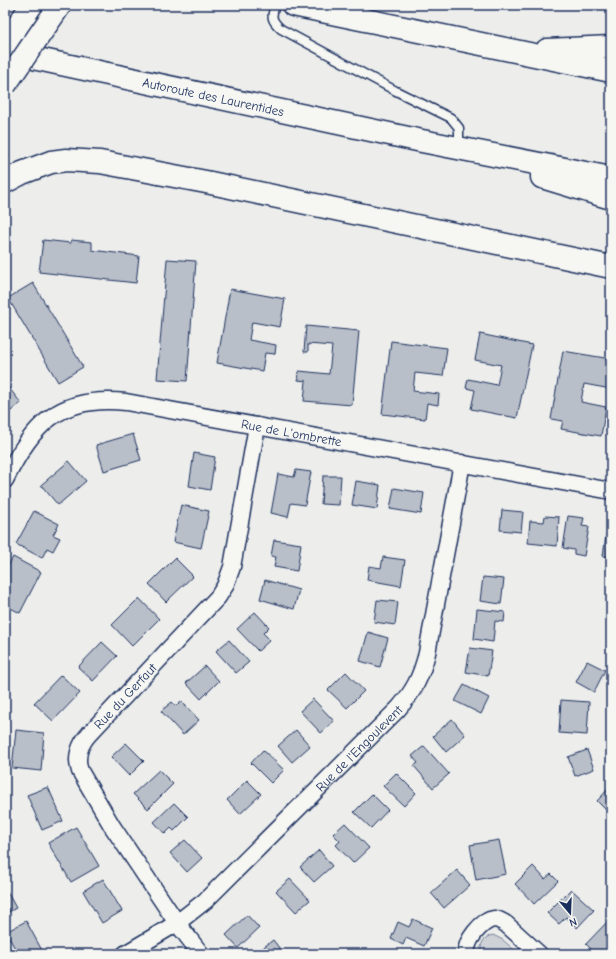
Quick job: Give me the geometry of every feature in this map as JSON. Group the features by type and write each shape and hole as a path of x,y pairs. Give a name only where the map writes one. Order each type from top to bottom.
{"main road":[{"path":"5,44 32,5"},
{"path":"5,85 60,5"},
{"path":"293,5 611,71"},
{"path":"516,51 611,47"},
{"name":"Autoroute des Laurentides","path":"5,52 458,150"},
{"path":"458,150 611,178"},
{"path":"458,150 611,198"},
{"path":"5,182 22,173 51,162 71,160 100,162 199,181 611,267"}],"street":[{"name":"Rue de L'ombrette","path":"5,480 23,447 42,425 56,414 92,401 108,400 126,402 611,491"},
{"name":"Rue du Gerfaut","path":"201,954 177,923 112,826 79,768 79,750 89,734 218,597 225,586 232,567 257,426"},
{"name":"Rue de l'Engoulevent","path":"125,954 177,923 198,907 398,709 415,688 423,669 427,653 462,463"},
{"path":"466,954 466,945 471,937 488,921 496,919 506,924 539,954"}],"lane":[{"path":"275,5 272,18 275,24 281,29 396,91 451,118 459,128 458,150"}],"shaded area":[{"path":"493,935 503,940 519,954 482,954 481,948 484,940"}],"building":[{"path":"43,240 71,243 71,240 92,242 92,250 139,256 136,283 39,272"},
{"path":"167,259 196,261 187,381 157,379"},
{"path":"33,283 83,367 58,382 8,298"},
{"path":"230,289 285,299 280,327 252,322 249,340 276,345 275,354 265,353 262,371 217,363"},
{"path":"306,326 359,331 352,405 304,401 306,381 298,380 299,371 329,374 332,346 308,344 308,352 304,352"},
{"path":"480,334 532,345 517,418 471,409 475,390 466,388 468,379 497,385 501,365 475,360"},
{"path":"391,341 447,348 443,376 415,373 413,391 439,394 438,405 427,403 425,419 382,414"},
{"path":"563,351 611,359 611,389 584,384 581,402 606,407 601,436 561,429 563,421 551,419"},
{"path":"5,383 21,403 7,414 5,411"},
{"path":"133,434 141,460 104,471 96,445"},
{"path":"194,453 215,457 210,490 189,486"},
{"path":"69,461 86,481 58,505 41,485"},
{"path":"296,470 311,472 305,505 291,503 288,517 271,513 278,474 294,477"},
{"path":"323,476 341,476 339,505 321,504"},
{"path":"356,481 380,485 377,509 352,505"},
{"path":"394,488 424,493 421,514 390,509"},
{"path":"181,505 209,511 201,548 173,542"},
{"path":"502,510 523,512 521,532 500,530"},
{"path":"34,511 59,524 53,535 60,538 53,551 47,548 42,558 16,544"},
{"path":"545,516 559,517 557,546 528,543 530,521 544,522"},
{"path":"568,516 584,518 582,526 589,527 584,556 574,554 574,550 563,548"},
{"path":"607,528 611,528 611,557 603,556"},
{"path":"274,540 301,544 297,571 274,567 276,557 271,556"},
{"path":"13,557 41,572 20,613 5,605 5,572"},
{"path":"383,557 405,560 401,586 367,580 369,566 381,568"},
{"path":"175,558 193,576 166,602 149,584"},
{"path":"483,577 504,579 501,604 480,601"},
{"path":"265,580 299,590 294,609 260,599"},
{"path":"139,598 159,619 132,646 112,625"},
{"path":"377,600 398,602 395,625 374,622"},
{"path":"477,609 505,612 504,622 495,621 493,642 474,639"},
{"path":"255,612 269,627 263,633 270,640 258,651 237,629"},
{"path":"5,620 9,622 5,629"},
{"path":"368,632 388,638 380,667 360,661"},
{"path":"608,633 611,633 611,657 608,657"},
{"path":"229,640 249,662 236,673 216,651"},
{"path":"102,642 117,656 93,681 78,667"},
{"path":"470,648 492,651 488,676 466,672"},
{"path":"587,661 605,670 594,692 576,682"},
{"path":"205,666 219,681 201,699 186,683"},
{"path":"346,672 364,691 347,708 328,690"},
{"path":"61,675 80,693 53,721 34,703"},
{"path":"464,685 489,698 481,714 455,701"},
{"path":"313,699 334,721 321,733 300,711"},
{"path":"561,700 589,702 587,735 559,733"},
{"path":"181,701 199,720 183,735 161,711 172,702 176,706"},
{"path":"452,719 465,735 446,752 433,736"},
{"path":"16,730 44,733 41,771 12,768"},
{"path":"296,730 310,746 292,762 278,746"},
{"path":"126,743 144,761 129,776 111,757"},
{"path":"424,746 449,774 433,788 414,766 418,763 412,756"},
{"path":"263,750 284,770 271,783 251,763"},
{"path":"587,750 594,769 575,776 568,757"},
{"path":"159,770 173,784 148,809 133,794"},
{"path":"396,773 416,793 404,806 383,786"},
{"path":"247,780 261,794 240,814 227,800"},
{"path":"611,786 611,815 597,801"},
{"path":"48,787 63,821 42,830 27,795"},
{"path":"372,794 388,810 371,828 354,812"},
{"path":"174,803 188,817 174,831 171,828 165,834 154,822"},
{"path":"345,823 369,848 353,863 336,845 340,841 333,834"},
{"path":"76,827 99,866 71,882 48,843"},
{"path":"185,840 202,858 187,872 170,853"},
{"path":"499,840 506,874 476,880 470,845"},
{"path":"319,850 332,866 314,882 300,867"},
{"path":"533,866 545,879 551,874 558,881 534,904 515,884"},
{"path":"457,870 470,885 444,908 431,893"},
{"path":"103,879 122,911 102,923 83,891"},
{"path":"290,879 310,900 296,912 276,891"},
{"path":"5,888 16,908 5,914"},
{"path":"571,889 594,910 577,928 566,917 559,924 547,913"},
{"path":"247,915 259,928 238,948 226,935"},
{"path":"413,919 432,928 424,946 406,938 403,945 391,939 398,922 409,927"},
{"path":"609,920 611,922 611,954 605,954 600,950 596,954 586,944"},
{"path":"26,921 44,954 18,954 6,932"},
{"path":"273,940 284,954 255,954"}]}
